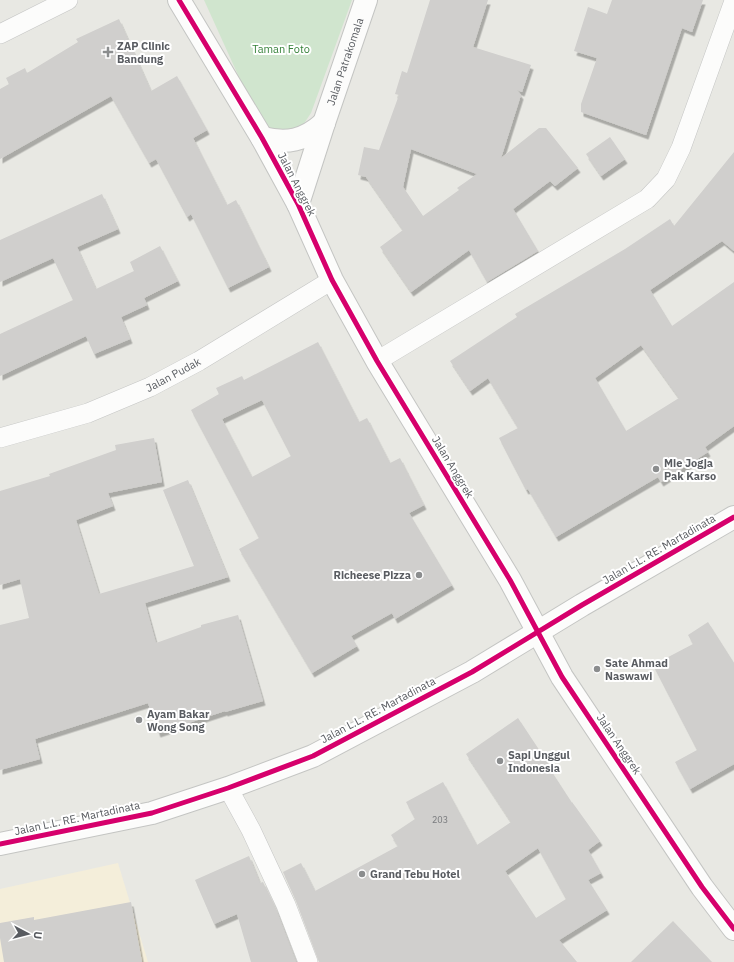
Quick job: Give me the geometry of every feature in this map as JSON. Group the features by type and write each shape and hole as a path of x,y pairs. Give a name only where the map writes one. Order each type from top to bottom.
{"street":[{"path":"0,34 68,0"},
{"name":"Jalan Anggrek","path":"179,0 262,138 298,204 332,280 377,361 510,580 537,632 571,690 702,887 734,929"},
{"name":"Jalan Patrakomala","path":"298,204 366,0"},
{"path":"377,361 647,199 666,179 682,148 734,1"},
{"path":"262,138 275,141 289,141 302,138 314,132 324,123"},
{"name":"Jalan Pudak","path":"0,438 88,413 150,387 199,360 332,280"},
{"name":"Jalan L.L. RE. Martadinata","path":"0,844 152,813 228,788 313,756 472,672 537,632 734,517"},
{"path":"228,788 251,830 280,892 308,962"}],"shaded area":[{"path":"118,863 148,962 0,962 0,889"}],"green space":[{"name":"Taman Foto","path":"204,0 352,0 311,113 301,128 284,134 262,128"}],"building":[{"path":"430,0 488,0 473,47 531,65 522,92 517,90 521,95 501,158 539,128 546,128 578,168 555,186 550,181 513,209 538,251 487,282 469,250 411,292 380,247 403,230 366,177 358,175 364,147 379,150 399,95 395,94 402,71 407,73","holes":["411,149 477,174 457,188 459,190 423,216 403,187"]},
{"path":"612,0 703,0 692,32 682,28 646,135 581,112 581,104 597,58 574,51 588,7 607,14"},
{"path":"119,19 151,91 177,76 207,130 193,138 227,205 236,200 269,267 228,288 191,214 187,217 156,159 149,163 111,96 0,159 0,89 9,84 6,78 25,68 27,73 78,42 76,39"},
{"path":"610,137 625,159 601,176 586,154"},
{"path":"734,152 734,251 722,241 650,290 672,326 734,282 734,426 705,447 708,452 661,482 658,477 556,537 528,489 526,490 499,438 518,428 488,378 470,391 450,361 517,317 515,314 625,249 670,219 674,226","holes":["641,345 679,398 626,431 595,378"]},
{"path":"102,194 118,229 77,247 96,289 134,271 130,262 160,246 178,281 144,298 147,305 121,317 130,339 94,354 86,336 0,376 0,334 73,300 53,258 0,282 0,240"},
{"path":"318,342 359,422 367,418 390,463 400,458 424,505 409,513 452,585 395,619 392,613 351,636 357,646 312,673 239,549 259,538 191,410 219,394 216,388 242,376 244,380","holes":["262,400 291,456 252,477 222,419"]},
{"path":"154,438 162,482 108,493 113,506 76,520 99,594 194,566 163,490 188,480 228,577 145,603 156,643 201,627 201,625 238,615 263,701 225,711 158,733 148,703 35,739 40,759 0,770 0,625 29,618 20,579 0,585 0,491 50,476 49,474 116,450 115,445"},
{"path":"708,622 734,663 734,764 690,789 675,762 697,750 653,665 693,644 688,635"},
{"path":"518,718 572,803 600,841 588,850 601,873 588,880 607,910 559,940 577,962 319,962 296,901 283,872 301,863 315,891 398,846 391,835 415,819 406,802 443,782 477,845 511,822 466,754","holes":["538,848 566,899 536,918 505,871"]},
{"path":"249,856 260,883 263,882 276,909 296,962 251,962 237,914 214,924 195,880"},
{"path":"131,902 142,962 4,962 0,938 0,923 34,917 34,920"},
{"path":"673,921 712,962 631,962"}],"cycle path":[{"path":"179,0 262,138 298,204 332,280 377,361 510,580 562,677 702,887 734,929"},
{"path":"0,844 152,813 228,788 313,756 472,672 582,605 734,517"}],"place":[{"name":"ZAP Clinic Bandung","path":"108,52"},
{"name":"Mie Jogja Pak Karso","path":"656,469"},
{"name":"Richeese Pizza","path":"419,575"},
{"name":"Sate Ahmad Naswawi","path":"597,669"},
{"name":"Ayam Bakar Wong Song","path":"139,720"},
{"name":"Sapi Unggul Indonesia","path":"500,761"},
{"name":"Grand Tebu Hotel","path":"362,874"}]}
